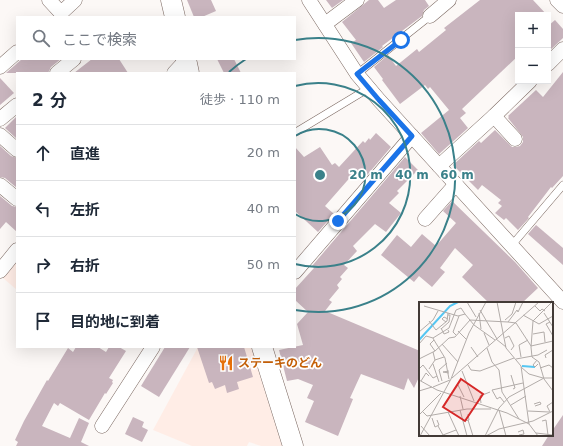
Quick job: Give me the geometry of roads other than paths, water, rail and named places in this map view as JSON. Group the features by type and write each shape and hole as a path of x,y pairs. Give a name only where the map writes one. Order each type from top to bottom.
{"main road":[{"path":"171,0 175,16"},
{"path":"262,348 293,446"}],"street":[{"path":"49,0 59,15 75,0"},
{"path":"309,0 357,74 563,302"},
{"path":"325,24 357,0"},
{"path":"430,16 449,0"},
{"path":"557,0 563,6"},
{"path":"551,61 563,49"},
{"path":"0,67 16,53"},
{"path":"58,72 73,60"},
{"path":"439,166 527,84"},
{"path":"0,119 16,107"},
{"path":"494,116 515,139"},
{"path":"0,135 16,149"},
{"path":"296,271 412,136"},
{"path":"425,219 456,184"},
{"path":"0,185 16,198"},
{"path":"0,271 16,251"},
{"path":"102,426 152,348"}],"lane":[{"path":"357,74 430,16"},
{"path":"296,132 369,88"},
{"path":"512,245 563,186"}],"place":[{"name":"ステーキのどん","path":"226,363"}]}
